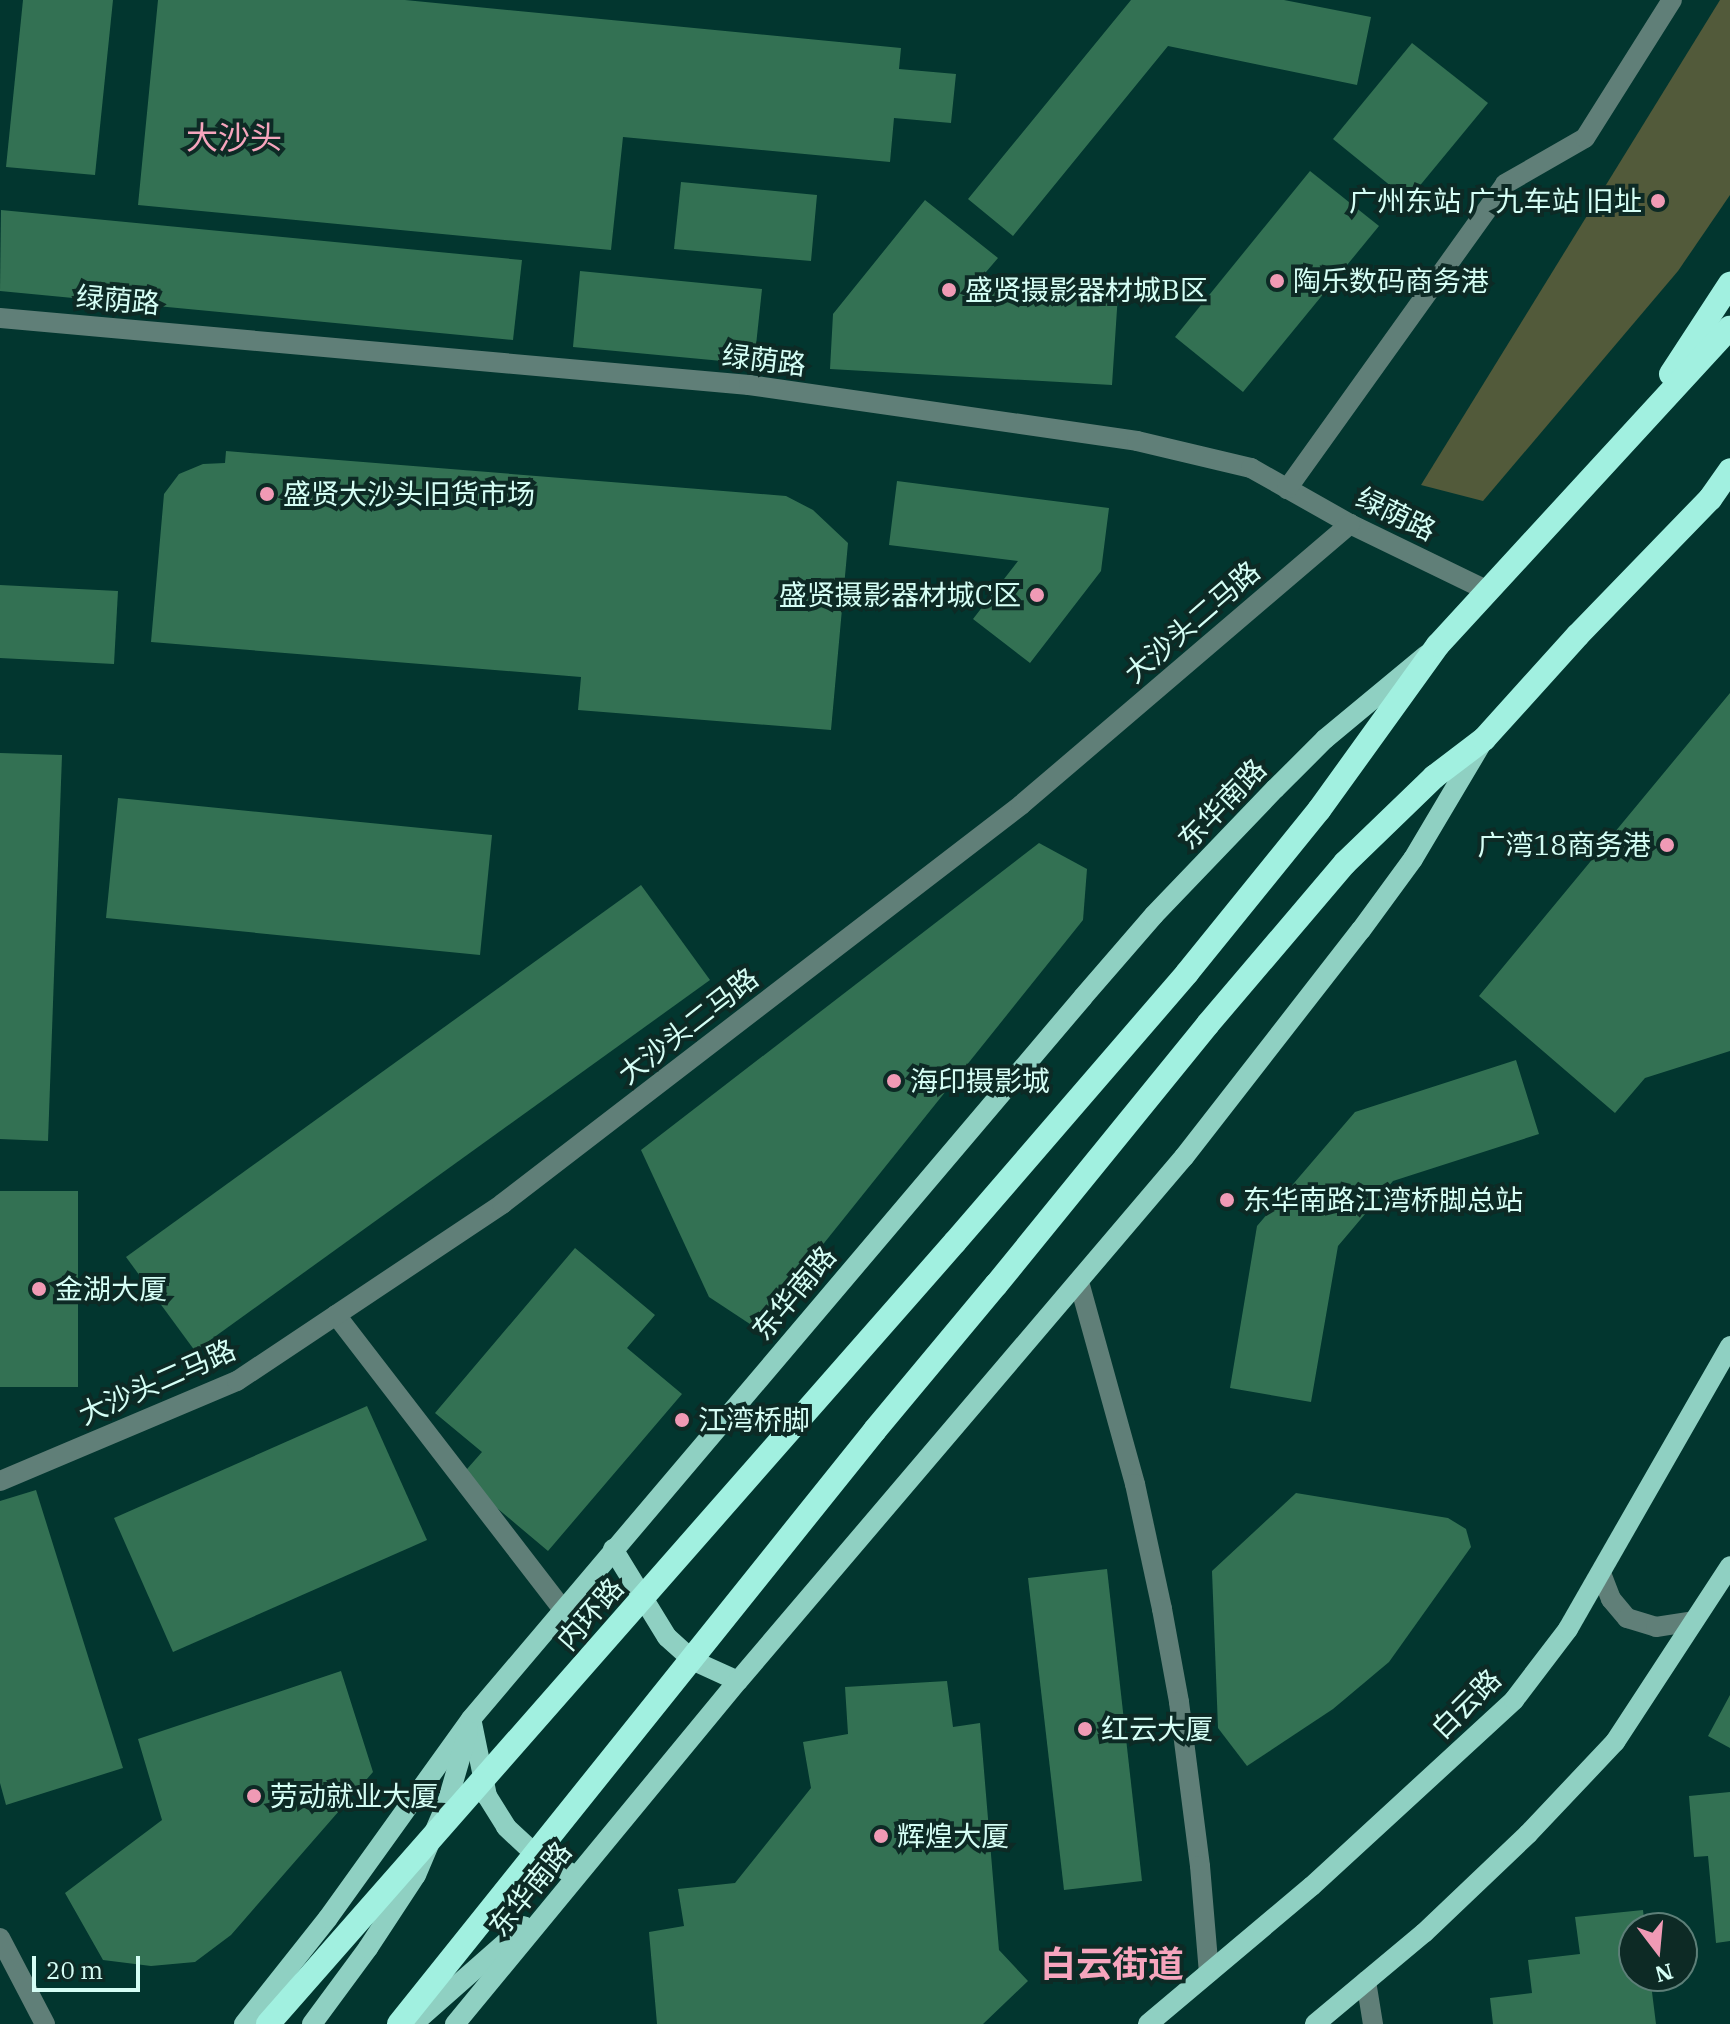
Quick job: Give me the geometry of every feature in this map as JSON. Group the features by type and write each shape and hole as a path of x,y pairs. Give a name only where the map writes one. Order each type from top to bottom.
{"highway":[{"path":"1636,426 1730,284"},
{"path":"1636,426 1730,328"},
{"name":"内环路","path":"268,2024 955,1242 1187,973 1319,810 1438,645 1636,426"},
{"path":"399,2024 875,1430 1217,1013 1345,863 1434,777 1484,739 1578,635 1710,499 1730,470"}],"main road":[{"path":"1710,499 1730,484"},
{"name":"东华南路","path":"244,2024 328,1918 471,1719 1154,915 1325,739 1438,645"},
{"name":"东华南路","path":"455,2024 738,1681 1184,1157 1413,859 1484,739"},
{"name":"白云路","path":"1148,2024 1345,1857 1514,1700 1568,1629 1730,1346"},
{"path":"613,1549 667,1637 694,1661 738,1681"},
{"path":"1315,2024 1424,1933 1576,1785 1615,1742 1730,1566"},
{"path":"413,2024 576,1876 534,1853 506,1827 487,1796 471,1719"},
{"path":"312,2024 416,1875 448,1800 471,1719"}],"street":[{"path":"1287,489 1505,184 1585,138 1672,0"},
{"name":"绿荫路","path":"0,318 749,385 1137,441 1251,468 1350,524 1488,591"},
{"name":"大沙头二马路","path":"0,1481 237,1381 502,1204 1021,805 1350,524"},
{"path":"1079,1282 1135,1484 1162,1609 1191,1791 1209,1973"},
{"path":"336,1315 563,1610"},
{"path":"1601,1573 1611,1599 1627,1618 1656,1627 1694,1621"},
{"path":"0,1938 45,2024"},
{"path":"1366,1981 1373,2024"}],"green space":[{"path":"1720,0 1730,0 1730,195 1678,271 1483,501 1421,485"}],"building":[{"path":"23,0 113,0 95,175 6,167"},
{"path":"158,0 405,0 901,48 899,69 956,74 951,123 894,118 890,162 623,137 611,250 138,205"},
{"path":"1131,0 1284,0 1371,17 1357,85 1168,46 1013,236 968,199"},
{"path":"1412,43 1488,103 1408,200 1333,139"},
{"name":"陶乐数码商务港","path":"1310,171 1379,226 1243,392 1175,337"},
{"path":"681,182 817,195 811,261 674,249"},
{"name":"盛贤摄影器材城B区","path":"925,200 998,258 974,286 1118,294 1112,385 830,369 833,314"},
{"path":"1,210 522,260 513,340 0,291"},
{"path":"580,271 762,289 754,364 573,347"},
{"path":"226,451 786,496 813,510 848,543 831,730 578,710 581,677 151,642 164,494 179,474 203,464 225,463"},
{"name":"盛贤摄影器材城C区","path":"897,481 1109,508 1101,571 1030,663 973,619 1018,561 889,545"},
{"path":"0,585 118,591 114,664 0,658"},
{"name":"广湾18商务港","path":"1730,693 1730,1051 1645,1078 1615,1113 1479,996"},
{"path":"0,753 62,755 48,1141 0,1139"},
{"path":"118,798 492,835 480,955 106,918"},
{"path":"1039,843 1087,869 1083,920 756,1328 709,1297 641,1150"},
{"path":"641,885 710,980 195,1351 126,1257"},
{"path":"1516,1060 1539,1134 1393,1181 1338,1246 1311,1402 1230,1388 1257,1226 1355,1112"},
{"name":"金湖大厦","path":"0,1191 78,1191 78,1387 0,1387"},
{"path":"575,1248 655,1315 627,1348 682,1394 548,1551 460,1477 482,1452 435,1413"},
{"path":"367,1406 427,1540 173,1652 114,1518"},
{"path":"36,1490 123,1768 6,1805 0,1783 0,1501"},
{"path":"1296,1493 1448,1518 1466,1529 1471,1547 1389,1662 1333,1709 1247,1766 1218,1728 1212,1571"},
{"name":"红云大厦","path":"1107,1569 1142,1881 1064,1890 1028,1578"},
{"name":"劳动就业大厦","path":"341,1671 373,1772 231,1935 195,1962 151,1966 103,1960 65,1893 162,1820 138,1739"},
{"name":"辉煌大厦","path":"947,1681 953,1727 980,1723 999,1950 1028,1981 983,2024 657,2024 649,1932 684,1926 678,1889 735,1883 811,1788 803,1742 848,1734 845,1687"},
{"path":"1730,1695 1730,1748 1708,1736"},
{"path":"1730,1792 1730,1941 1716,1943 1708,1856 1694,1857 1689,1796"},
{"path":"1618,1913 1618,1992 1652,1992 1656,2024 1493,2024 1490,1998 1532,1993 1528,1960 1580,1954 1575,1917"}],"place":[{"name":"广州东站 广九车站 旧址","path":"1658,201"},
{"name":"陶乐数码商务港","path":"1277,281"},
{"name":"盛贤摄影器材城B区","path":"949,290"},
{"name":"盛贤大沙头旧货市场","path":"267,494"},
{"name":"盛贤摄影器材城C区","path":"1037,595"},
{"name":"广湾18商务港","path":"1667,845"},
{"name":"海印摄影城","path":"894,1081"},
{"name":"东华南路江湾桥脚总站","path":"1227,1200"},
{"name":"金湖大厦","path":"39,1289"},
{"name":"江湾桥脚","path":"682,1420"},
{"name":"红云大厦","path":"1085,1729"},
{"name":"劳动就业大厦","path":"254,1796"},
{"name":"辉煌大厦","path":"881,1836"}],"district":[{"name":"大沙头","path":"234,137"},
{"name":"白云街道","path":"1112,1964"}]}
